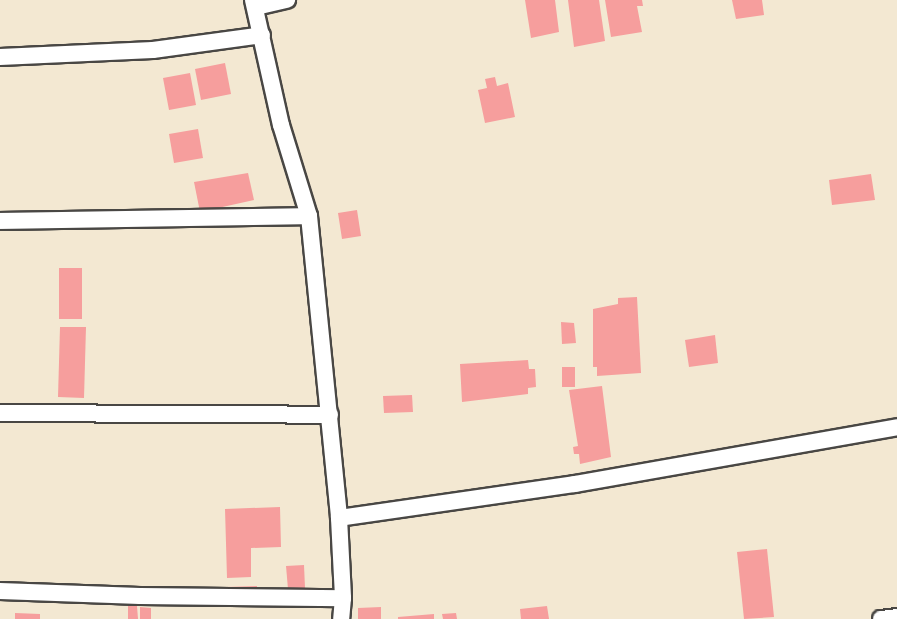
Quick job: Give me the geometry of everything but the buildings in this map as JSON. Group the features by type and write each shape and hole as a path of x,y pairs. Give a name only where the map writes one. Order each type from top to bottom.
{"street":[{"path":"287,0 254,4 281,125 309,216 339,518 343,598 341,619"},
{"path":"0,57 153,50 262,36"},
{"path":"0,221 309,216"},
{"path":"0,413 330,415"},
{"path":"339,518 575,484 897,427"},
{"path":"0,591 140,596 343,598"},
{"path":"881,619 897,617"}]}
